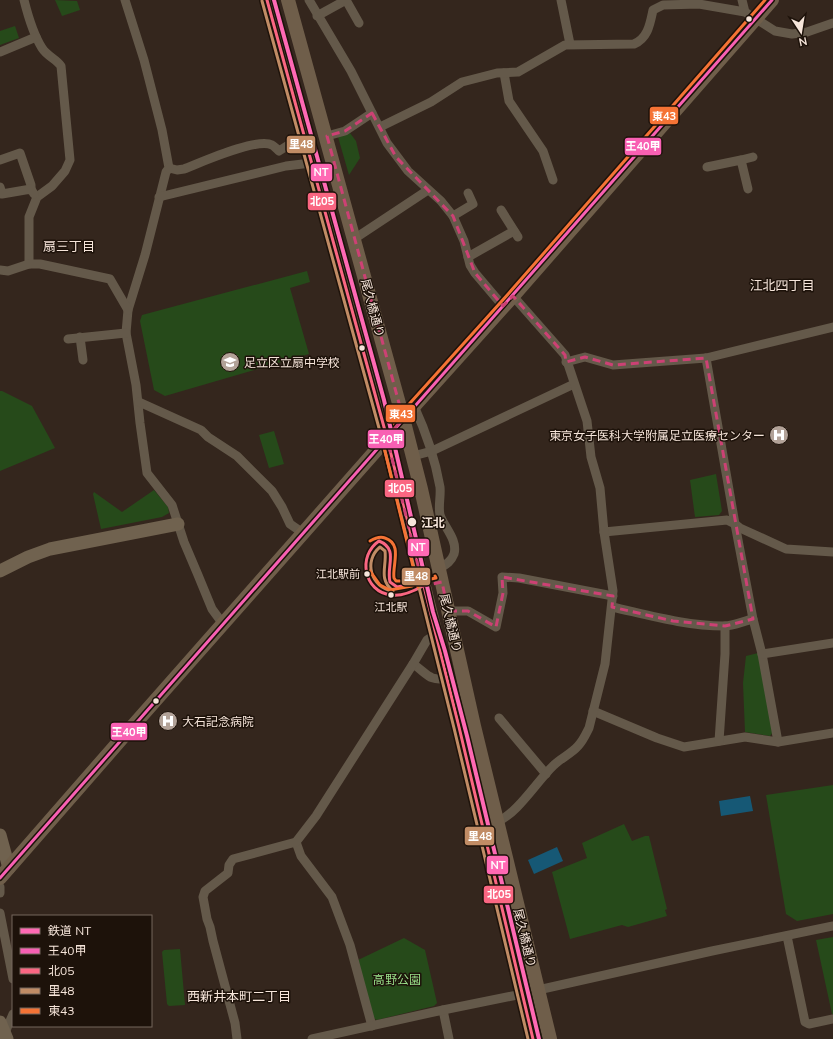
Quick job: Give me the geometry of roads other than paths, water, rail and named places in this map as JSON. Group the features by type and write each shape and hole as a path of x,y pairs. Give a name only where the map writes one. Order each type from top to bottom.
{"main road":[{"name":"尾久橋通り","path":"267,0 387,438 447,678 533,1039"},
{"name":"尾久橋通り","path":"288,0 327,136 413,456 497,822 550,1039"},
{"path":"4,873 403,418 513,296 750,16 772,0"}],"street":[{"path":"0,187 2,194 34,193 52,186 65,171 70,160 61,66 43,50 29,20 24,0"},
{"path":"125,0 144,60 162,130 168,168 145,255 128,310 126,332 139,402 140,423 147,472 172,505 178,524 212,609 223,624"},
{"path":"309,0 317,16 351,71 387,143 408,171 441,201 453,216 464,241 470,265 503,306"},
{"path":"317,16 346,0 359,22"},
{"path":"561,0 570,44"},
{"path":"742,0 750,16"},
{"path":"380,127 431,102 462,82 497,73 518,72 565,45 634,44 641,41 647,32 653,10 663,5 699,4 750,16 774,31 792,34 807,32 833,23"},
{"path":"0,52 36,37"},
{"path":"504,73 509,101 543,151 553,180"},
{"path":"327,136 345,131 372,113"},
{"path":"168,168 174,170 184,169 232,151 258,144 271,144 279,151 304,135"},
{"path":"0,160 20,153 34,193 29,217 30,264"},
{"path":"707,167 753,157"},
{"path":"742,160 748,189"},
{"path":"160,197 286,166 311,163"},
{"path":"354,238 428,190"},
{"path":"453,216 473,204 468,193"},
{"path":"468,257 516,234 501,210"},
{"path":"0,270 8,271 30,264 40,264 110,279 128,310"},
{"path":"497,822 513,810 554,765 578,746 586,735 605,664 613,596 604,532 600,488 591,457 587,420 566,362 565,355 513,296"},
{"path":"566,362 585,357 613,365 706,358 833,327"},
{"path":"68,338 126,332"},
{"path":"80,337 82,360"},
{"path":"706,358 735,524 753,619 762,654 778,742"},
{"path":"413,456 432,451 574,384"},
{"path":"139,402 201,430 208,437 237,456 272,491 290,524 303,533"},
{"path":"414,406 432,451 440,490 439,508 441,516 453,540 454,553 440,575 423,586"},
{"path":"604,532 728,520 740,528 786,549 833,552"},
{"path":"0,571 28,557 50,549 178,524"},
{"path":"448,611 468,611 496,627 503,593 502,577 519,578 613,596"},
{"path":"612,607 673,621 725,626 753,619"},
{"path":"719,741 725,654 725,626"},
{"path":"237,1039 235,1023 207,920 203,897 205,891 228,873 229,865 233,859 296,842 316,816 427,640 436,634"},
{"path":"762,654 833,643"},
{"path":"413,664 432,679 439,680 447,678"},
{"path":"593,711 657,738 684,747 745,737 778,742 833,733"},
{"path":"499,718 546,774"},
{"path":"0,837 4,873"},
{"path":"296,842 301,856 332,897 350,945 372,1026"},
{"path":"0,887 0,893"},
{"path":"0,913 12,974"},
{"path":"538,990 712,951 833,926"},
{"path":"787,936 805,1022 809,1024 833,1020"},
{"path":"312,1039 522,994"},
{"path":"443,1010 449,1039"},
{"path":"3,1033 12,1016"}],"water":[{"path":"750,796 753,811 721,816 719,801"},
{"path":"557,847 563,861 534,874 528,860"}],"rail line":[{"name":"NT","path":"274,0 384,400 433,612 445,651 467,736 539,1039"}],"place":[{"name":"足立区立扇中学校","path":"230,362"},
{"name":"東京女子医科大学附属足立医療センター","path":"779,435"},
{"name":"江北","path":"412,522"},
{"name":"江北駅前","path":"367,574"},
{"name":"江北駅","path":"391,595"},
{"name":"大石記念病院","path":"168,721"}],"district":[{"name":"扇三丁目","path":"69,246"},
{"name":"江北四丁目","path":"782,285"},
{"name":"西新井本町二丁目","path":"239,996"}],"park label":[{"name":"高野公園","path":"397,979"}]}
